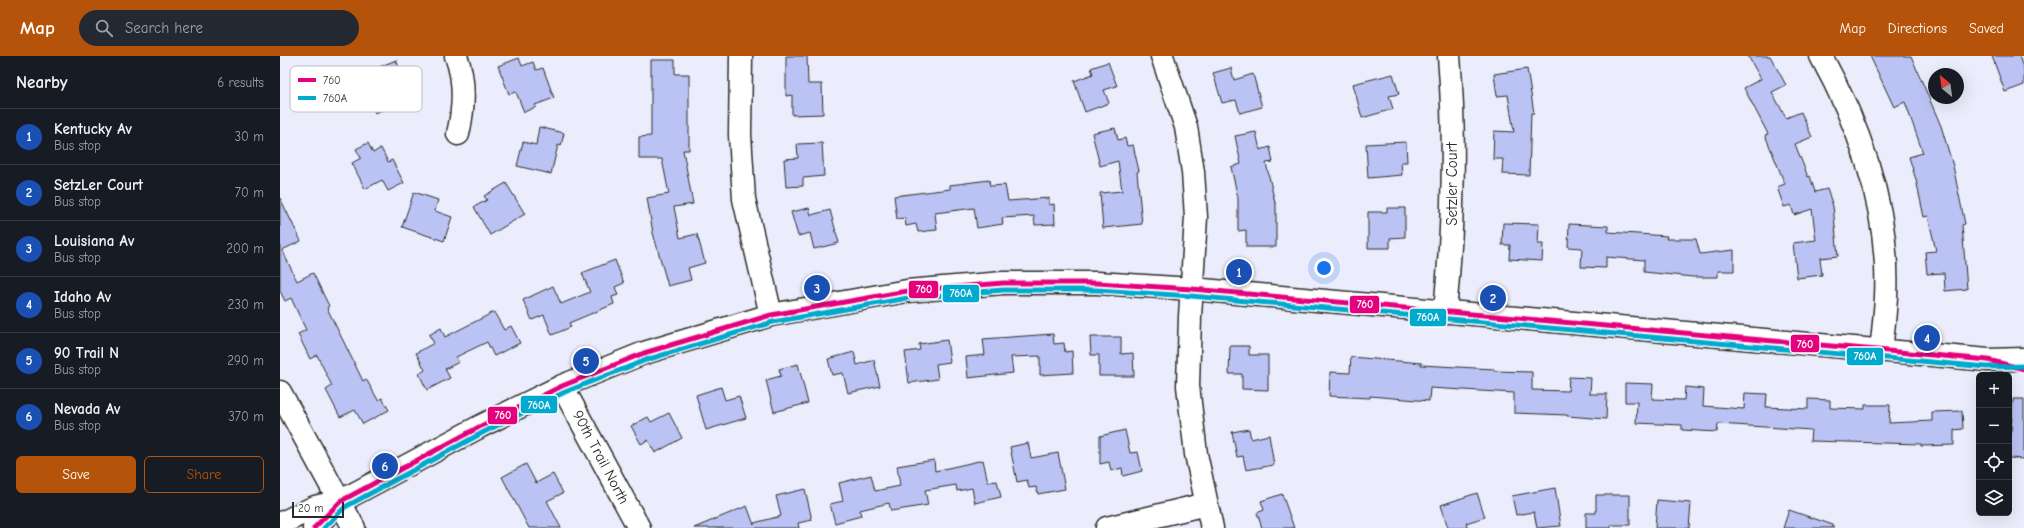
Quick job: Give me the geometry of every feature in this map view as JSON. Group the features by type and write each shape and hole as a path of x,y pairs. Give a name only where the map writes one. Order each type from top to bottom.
{"street":[{"path":"456,56 462,84 464,109 458,134"},
{"path":"742,56 740,135 744,199 752,240 767,291 771,315"},
{"path":"1162,56 1186,127 1193,172 1196,217 1188,386 1196,454 1212,528"},
{"name":"Setzler Court","path":"1445,312 1453,200 1452,88 1449,56"},
{"path":"1821,56 1857,130 1874,184 1883,239 1886,288 1881,351"},
{"path":"280,524 315,507 341,501 488,423 562,386 644,353 771,315 907,291 1003,283 1097,283 1192,290 1988,360 2024,359"},
{"path":"1988,360 2024,369"},
{"name":"90th Trail North","path":"562,386 639,528"},
{"path":"280,392 341,501 354,528"},
{"path":"314,528 341,501"},
{"path":"1107,528 1206,504"}],"building":[{"path":"786,56 807,56 808,84 822,84 823,114 792,115 792,95 786,96"},
{"path":"1748,56 1770,56 1786,85 1772,92 1786,118 1801,112 1812,137 1795,144 1808,177 1810,176 1815,192 1827,189 1833,206 1838,256 1820,258 1822,275 1797,278 1793,243 1816,240 1812,209 1794,215 1791,205 1784,207 1777,187 1785,184 1765,135 1768,134 1744,88 1761,79"},
{"path":"1870,56 1911,56 1928,96 1928,104 1932,104 1941,126 1953,166 1965,224 1962,225 1967,289 1945,291 1944,273 1927,274 1925,252 1936,251 1928,216 1924,217 1916,180 1909,157 1923,153 1905,102 1894,107"},
{"path":"1992,56 2019,56 2024,70 2024,85 2005,92"},
{"path":"519,58 522,66 533,62 536,70 543,68 554,98 535,105 536,107 524,112 516,92 509,94 498,66"},
{"path":"396,60 399,66 381,66"},
{"path":"651,60 675,60 675,74 689,74 689,150 683,150 693,204 674,207 680,238 697,234 705,263 688,268 691,280 668,286 653,233 647,198 669,194 662,159 639,159 639,137 651,136"},
{"path":"1108,62 1117,86 1104,90 1109,103 1085,112 1074,81 1093,74 1091,68"},
{"path":"1231,68 1234,80 1253,74 1262,107 1240,113 1236,100 1222,103 1213,73"},
{"path":"1527,69 1534,113 1531,113 1529,175 1502,174 1503,159 1493,159 1494,131 1514,132 1508,95 1497,96 1494,74"},
{"path":"1393,74 1399,94 1389,96 1393,109 1362,118 1353,84"},
{"path":"539,127 564,133 561,146 558,145 551,174 517,166 523,142 536,145"},
{"path":"1115,128 1118,140 1125,138 1127,146 1133,145 1139,171 1137,172 1142,224 1103,228 1100,193 1122,191 1118,161 1100,166 1092,133"},
{"path":"1256,132 1260,150 1270,147 1273,162 1266,163 1276,203 1276,247 1246,247 1246,230 1238,231 1238,198 1231,167 1241,164 1235,136"},
{"path":"1406,142 1407,162 1401,162 1402,175 1368,178 1366,144"},
{"path":"368,143 373,153 381,148 388,162 392,160 404,183 388,191 382,180 365,189 352,163 361,158 356,149"},
{"path":"822,143 824,176 803,178 803,186 786,187 784,159 798,158 797,144"},
{"path":"989,180 990,186 1005,185 1008,201 1049,198 1049,205 1054,204 1055,224 1035,225 1034,216 1002,218 1003,224 977,228 974,208 935,213 937,230 918,232 916,224 906,226 905,218 897,219 894,196 950,189 950,185"},
{"path":"506,183 525,214 490,235 474,207 487,200 484,196"},
{"path":"414,192 438,200 435,211 452,217 444,241 402,227"},
{"path":"280,198 301,241 282,250 297,281 313,273 329,306 327,308 363,381 366,379 378,400 382,398 389,410 363,424 355,410 340,417 326,390 332,386 317,355 310,359 298,334 306,330 291,298 285,301 280,291"},
{"path":"809,208 811,215 830,210 839,243 814,249 810,233 798,236 791,212"},
{"path":"1387,208 1405,208 1405,237 1390,238 1390,248 1368,248 1368,212 1387,212"},
{"path":"1503,223 1539,224 1538,244 1543,244 1542,261 1509,259 1510,245 1502,245"},
{"path":"1569,224 1608,226 1608,232 1667,236 1666,239 1696,239 1700,254 1734,250 1734,271 1718,271 1718,277 1693,277 1644,272 1644,260 1606,257 1606,268 1581,267 1582,248 1568,247"},
{"path":"615,260 624,283 615,287 618,295 612,297 614,304 569,323 571,327 552,335 544,315 532,320 523,300 553,286 561,304 590,292 582,273"},
{"path":"494,312 504,330 511,326 520,343 494,356 487,342 456,357 459,362 445,369 450,378 427,390 419,374 425,370 416,353 434,343 429,335 441,328 445,337"},
{"path":"1053,334 1054,344 1064,343 1065,352 1072,351 1073,373 1040,375 1040,356 1011,357 1013,373 968,378 966,357 985,355 983,339"},
{"path":"1090,337 1121,337 1121,354 1133,353 1134,376 1099,376 1099,355 1091,355"},
{"path":"947,340 950,362 936,364 938,379 909,383 905,352 920,350 919,344"},
{"path":"1230,346 1249,346 1249,355 1268,355 1268,390 1242,389 1242,374 1229,374"},
{"path":"854,352 857,365 874,360 880,386 848,393 843,373 832,375 828,359"},
{"path":"1351,357 1422,363 1421,365 1494,369 1494,371 1532,372 1532,390 1568,391 1569,377 1591,378 1590,394 1607,394 1606,419 1567,415 1514,413 1514,393 1430,388 1429,401 1370,396 1370,398 1329,396 1330,372 1350,373"},
{"path":"798,364 808,403 774,412 766,380 781,376 779,369"},
{"path":"1625,383 1653,384 1652,399 1684,400 1685,387 1704,389 1703,406 1744,409 1745,393 1767,394 1766,407 1808,409 1808,399 1830,400 1830,408 1865,409 1865,405 1890,405 1889,423 1932,421 1932,412 1962,411 1963,429 1954,430 1954,445 1921,446 1921,444 1810,441 1811,430 1718,424 1717,432 1682,430 1682,425 1636,423 1637,402 1625,402"},
{"path":"721,387 725,400 739,396 746,418 706,430 696,395"},
{"path":"2013,399 2024,399 2024,459 2012,458"},
{"path":"669,413 682,438 655,453 648,440 641,444 631,426 648,417 651,422"},
{"path":"1249,429 1251,439 1269,435 1274,465 1246,470 1243,456 1237,457 1232,432"},
{"path":"1125,430 1130,453 1138,452 1142,471 1123,476 1122,468 1111,471 1109,462 1100,464 1100,436"},
{"path":"1028,443 1031,458 1058,453 1065,489 1038,494 1036,487 1029,488 1027,480 1017,482 1010,447"},
{"path":"934,460 935,471 983,460 988,482 997,481 1001,497 975,503 972,488 957,491 956,485 925,490 928,505 891,511 889,503 860,510 861,516 835,523 830,504 843,501 839,483 871,475 875,491 900,486 897,466"},
{"path":"526,464 536,483 553,474 563,493 547,501 561,528 529,528 502,477"},
{"path":"1555,488 1561,526 1537,528 1534,512 1516,515 1512,496"},
{"path":"805,489 812,520 798,523 799,528 694,528 747,506 754,525 754,523 781,516 776,496"},
{"path":"1477,493 1485,517 1466,523 1468,528 1448,528 1441,505"},
{"path":"1282,494 1294,528 1262,528 1257,513 1264,510 1261,501"},
{"path":"1596,495 1630,495 1630,525 1611,525 1611,528 1586,528 1586,513 1596,513"},
{"path":"1657,500 1691,503 1689,528 1655,528"},
{"path":"1789,510 1833,525 1833,528 1783,528"}],"transit line":[{"name":"760","path":"314,528 341,501 481,426 562,386 644,353 771,315 907,291 1003,283 1097,283 1192,289 1988,360 2024,369"},
{"name":"760A","path":"324,528 345,507 484,432 565,392 646,360 773,322 908,298 1003,290 1097,290 1191,296 1987,367 2024,366"}],"place":[{"name":"Kentucky Av","path":"1239,272"},
{"name":"Louisiana Av","path":"817,288"},
{"name":"SetzLer Court","path":"1493,298"},
{"name":"Idaho Av","path":"1927,338"},
{"name":"90 Trail N","path":"586,361"},
{"name":"Nevada Av","path":"385,466"}]}
